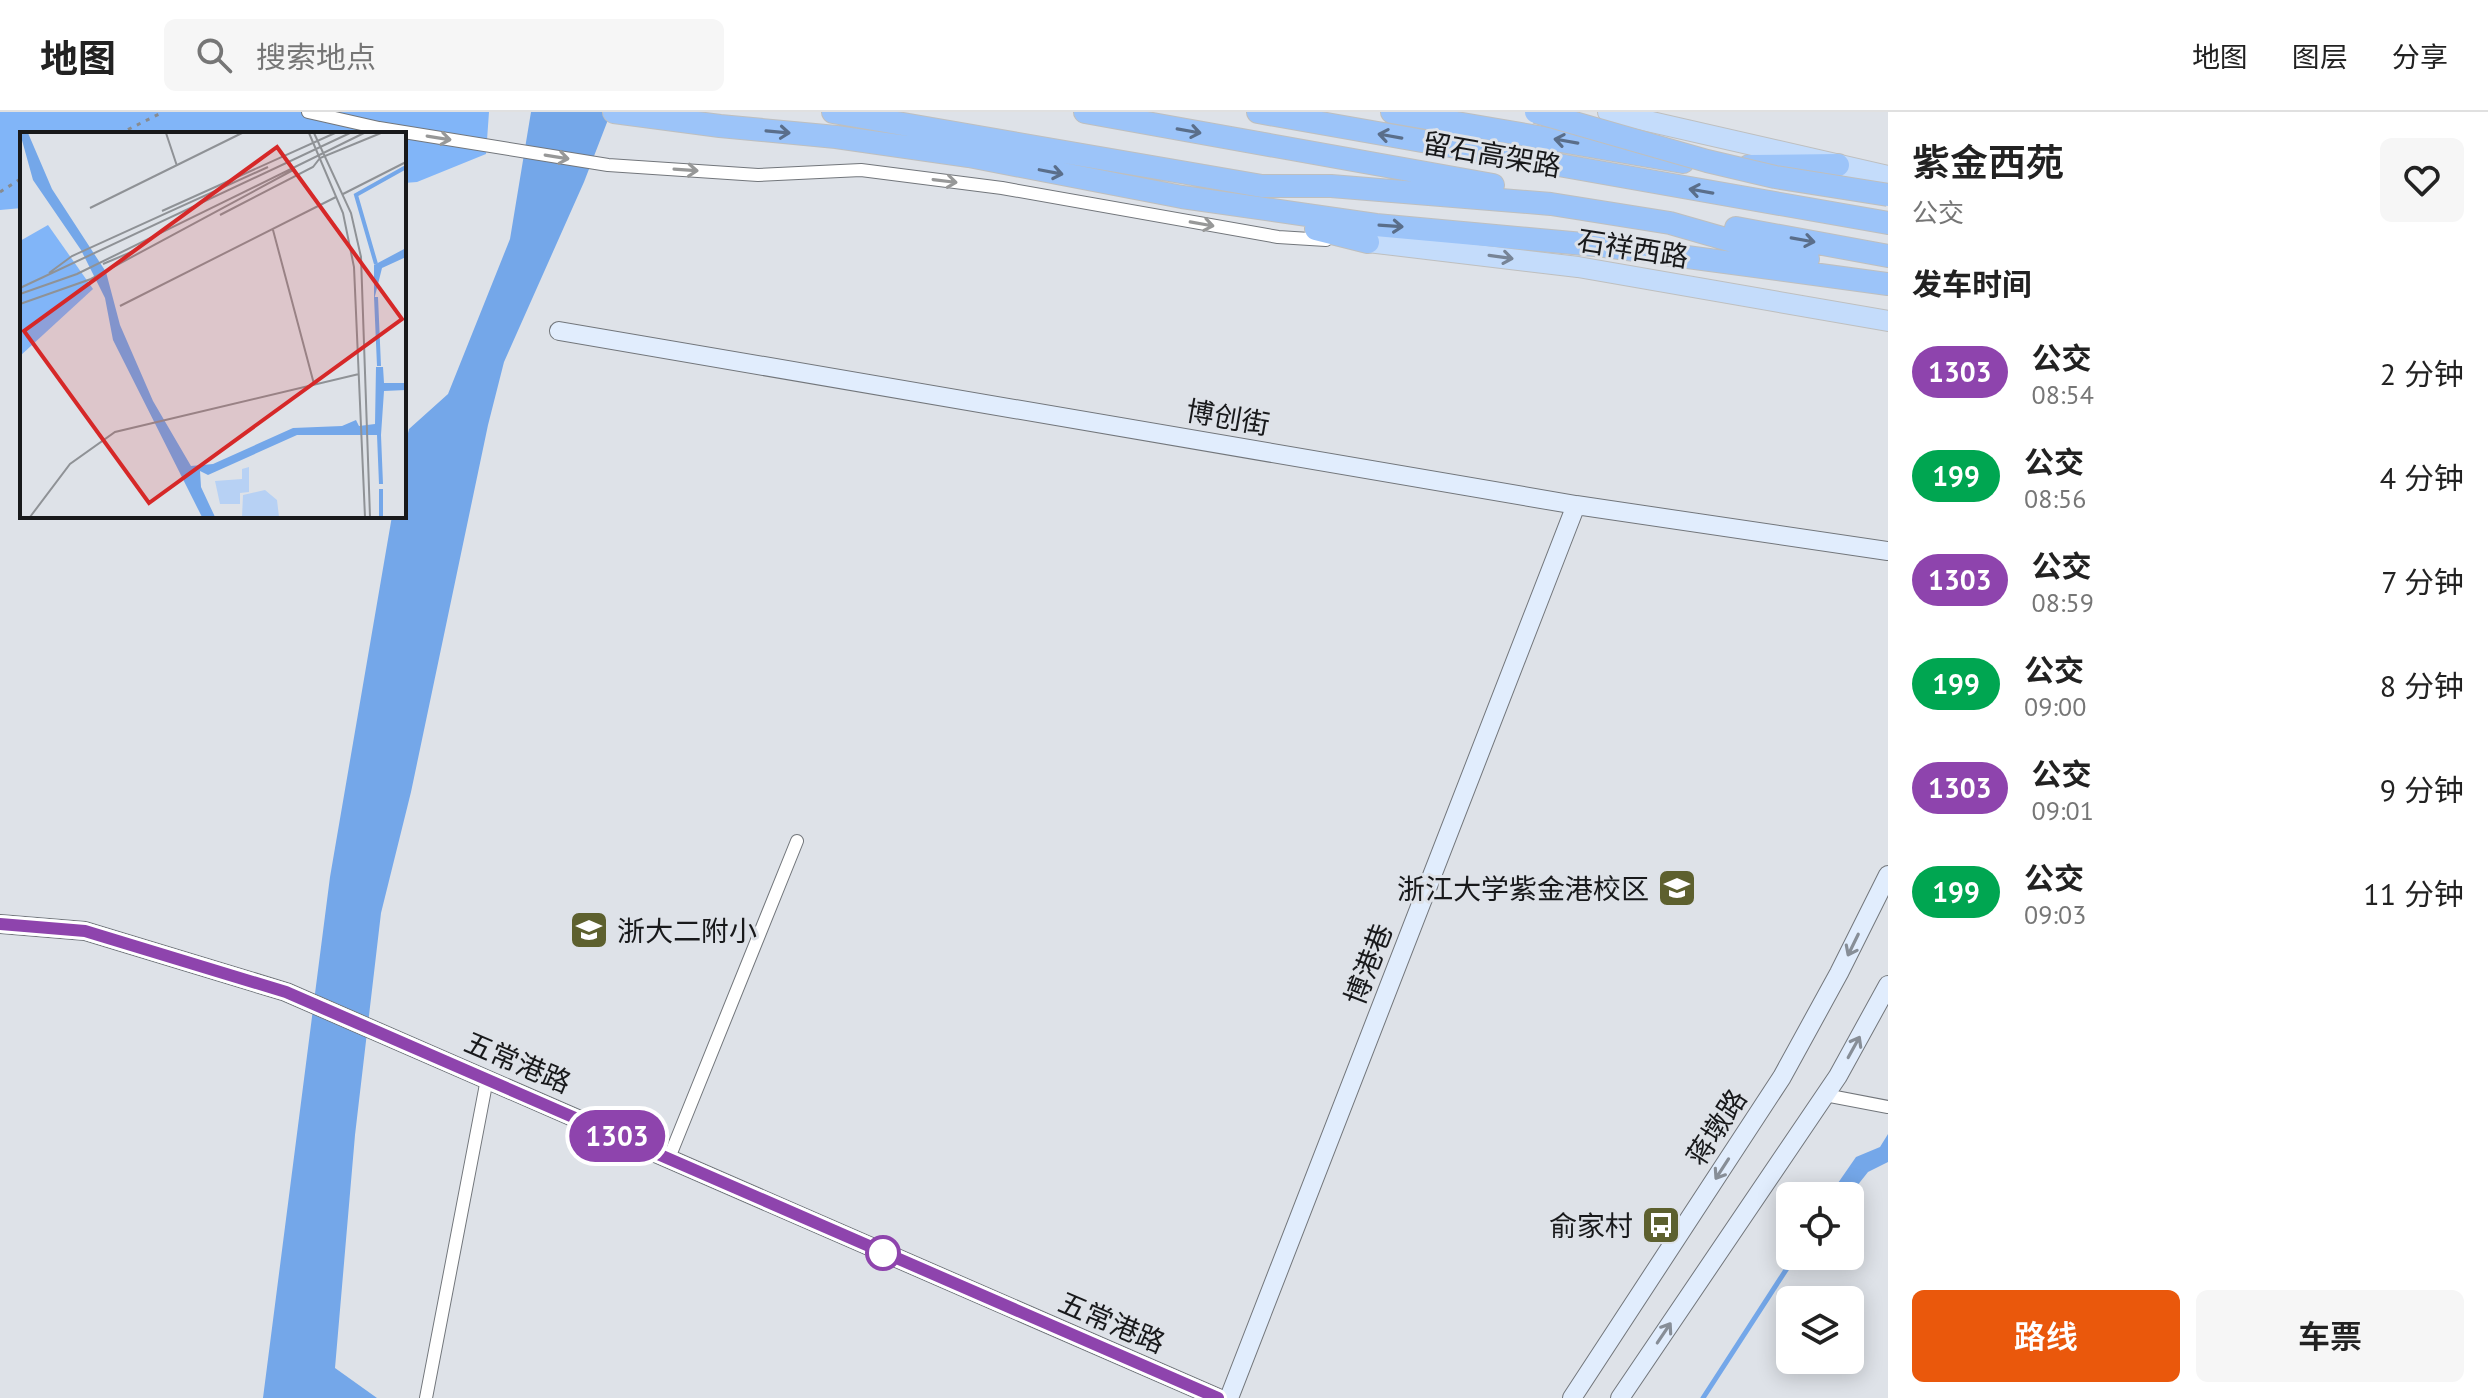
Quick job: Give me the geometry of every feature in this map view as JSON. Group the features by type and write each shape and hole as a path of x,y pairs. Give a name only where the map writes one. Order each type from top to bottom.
{"highway":[{"path":"614,112 836,137 969,156 1182,197 1376,225 1605,246 1888,284"},
{"path":"833,112 1262,186 1331,186 1551,204 1670,223 1778,254 1888,272"},
{"name":"留石高架路","path":"1085,112 1888,256"},
{"name":"留石高架路","path":"1258,112 1888,223"},
{"path":"1392,112 1694,164 1754,167 1838,165"},
{"path":"1536,112 1707,161 1775,177 1888,195"},
{"path":"1182,197 1368,242"}],"main road":[{"path":"1608,112 1888,176"},
{"name":"石祥西路","path":"1368,242 1578,267 1888,321"}],"street":[{"path":"308,112 403,132"},
{"path":"406,132 608,165 758,175 861,170 1002,188 1278,237 1368,242"},
{"name":"博创街","path":"559,331 1576,505 1888,551"},
{"name":"博港巷","path":"1229,1398 1576,505"},
{"path":"669,1158 797,841"},
{"name":"蒋墩路","path":"1572,1398 1782,1077 1888,875"},
{"name":"五常港路","path":"0,924 85,931 286,992 1218,1398"},
{"path":"1620,1398 1825,1095 1888,985"},
{"path":"426,1398 487,1079"},
{"path":"1825,1095 1888,1107"}],"path":[{"path":"123,132 163,112"},
{"path":"0,192 20,179"}],"shaded area":[{"path":"0,112 489,112 486,154 417,182 406,183 406,132 20,132 20,208 0,210"},
{"path":"531,112 611,112 584,182 504,362 411,792 381,913 355,1135 335,1368 377,1398 263,1398 330,877 392,518 406,518 406,442 409,429 448,394 510,239"},
{"path":"1888,1134 1888,1162 1868,1172 1860,1182 1839,1182 1856,1157 1880,1147"}],"waterway":[{"path":"1703,1398 1786,1270"}],"bus line":[{"name":"1303","path":"0,924 85,931 286,992 1218,1398"}],"place":[{"name":"浙江大学紫金港校区","path":"1677,888"},
{"name":"浙大二附小","path":"589,930"},
{"name":"俞家村","path":"1661,1225"}]}
